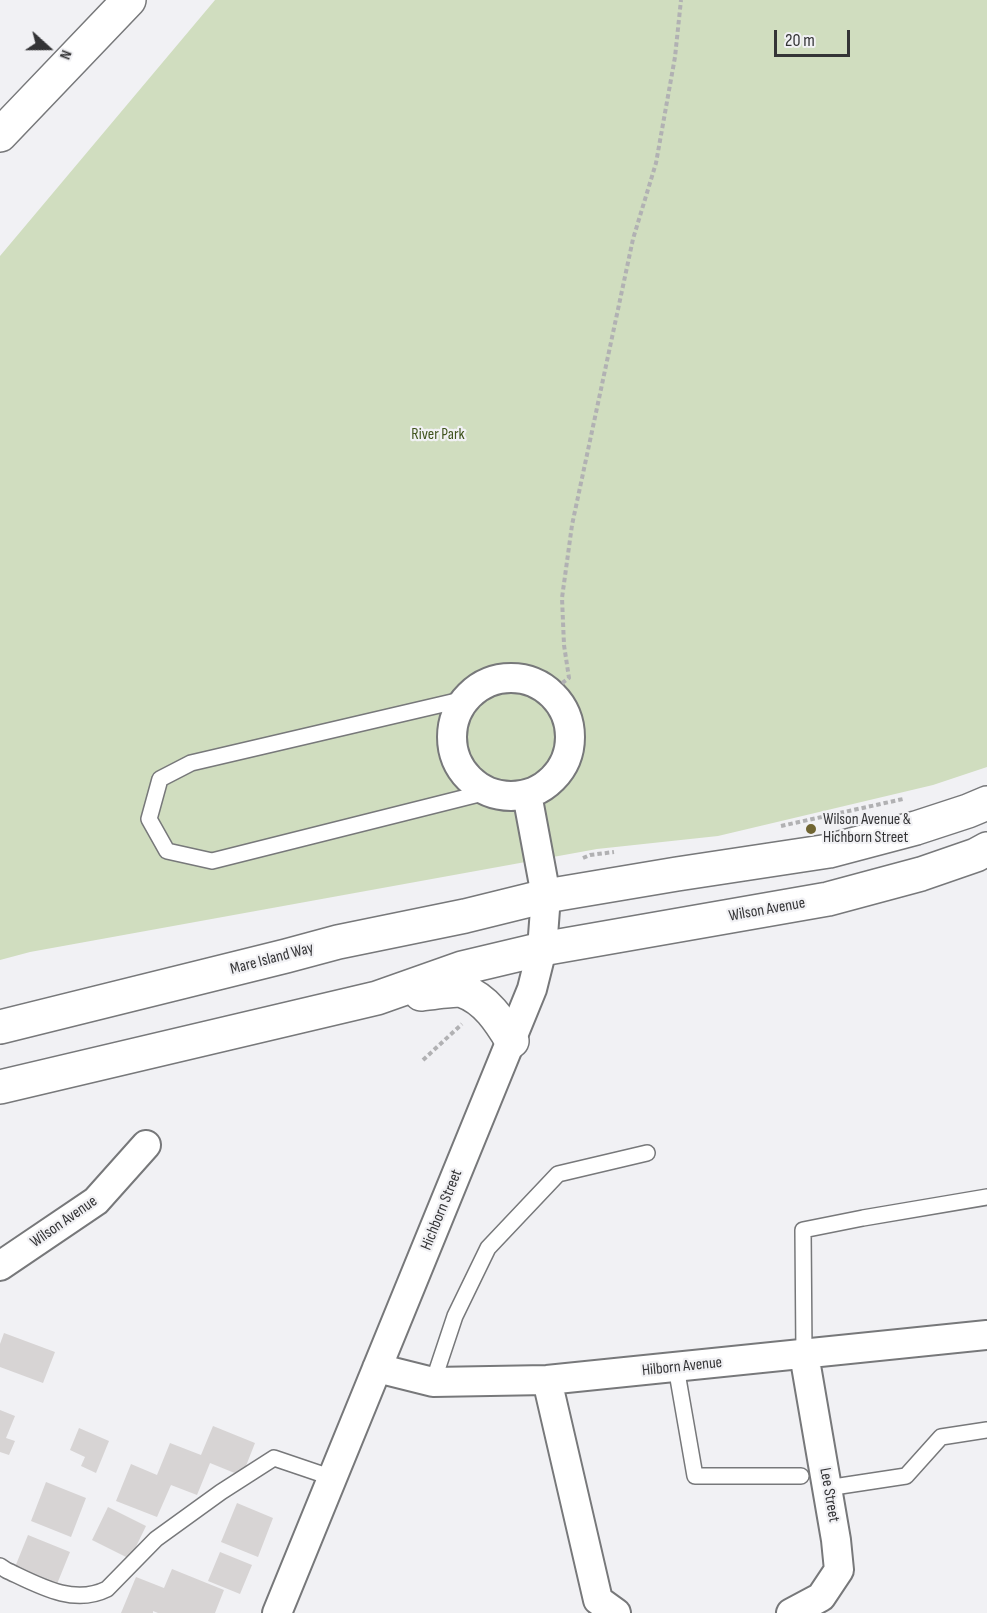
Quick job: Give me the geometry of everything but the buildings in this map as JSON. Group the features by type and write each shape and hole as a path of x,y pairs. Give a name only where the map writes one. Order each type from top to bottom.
{"main road":[{"path":"8,126 103,0"},
{"path":"8,126 129,0"},
{"path":"543,884 677,874 829,851 916,828 987,803"},
{"name":"Wilson Avenue","path":"542,950 828,899 921,874 987,849"},
{"name":"Mare Island Way","path":"0,1027 338,942 465,916 543,884"},
{"path":"0,1087 377,998 462,968 542,950"},
{"path":"377,998 462,991 484,1004 512,1041"}],"street":[{"path":"504,678 531,681 550,692 565,713 570,741 568,753 558,773 549,783 527,794 501,796 487,792 469,780 460,769 452,749 453,722 465,699 484,683 504,678"},
{"name":"Hichborn Street","path":"278,1613 532,989 542,950 543,884 527,794"},
{"name":"Wilson Avenue","path":"0,1266 96,1201 146,1145"},
{"name":"Hilborn Avenue","path":"377,1368 433,1382 547,1380 987,1335"},
{"name":"Lee Street","path":"791,1613 821,1597 839,1570 836,1540 804,1354"},
{"path":"547,1380 598,1600 616,1613"}],"lane":[{"path":"465,699 191,763 160,779 149,819 167,851 212,861 487,792"},
{"path":"433,1382 455,1316 488,1248 558,1174 647,1153"},
{"path":"804,1354 803,1230 987,1197"},
{"path":"676,1367 695,1476 801,1476"},
{"path":"827,1488 906,1476 941,1437 987,1431"},
{"path":"0,1566 53,1592 86,1596 97,1594 107,1589 156,1539 221,1492 274,1458 333,1478"}],"path":[{"path":"550,692 569,678 561,598 572,525 633,239 656,163 675,57 681,0"},
{"path":"773,828 912,797"},
{"path":"543,884 563,866 590,855 625,851"},
{"path":"423,1060 484,1004"}],"green space":[{"name":"River Park","path":"215,0 987,0 987,767 933,785 718,836 597,849 30,952 0,960 0,256"}],"place":[{"name":"Wilson Avenue & Hichborn Street","path":"811,829"}]}
